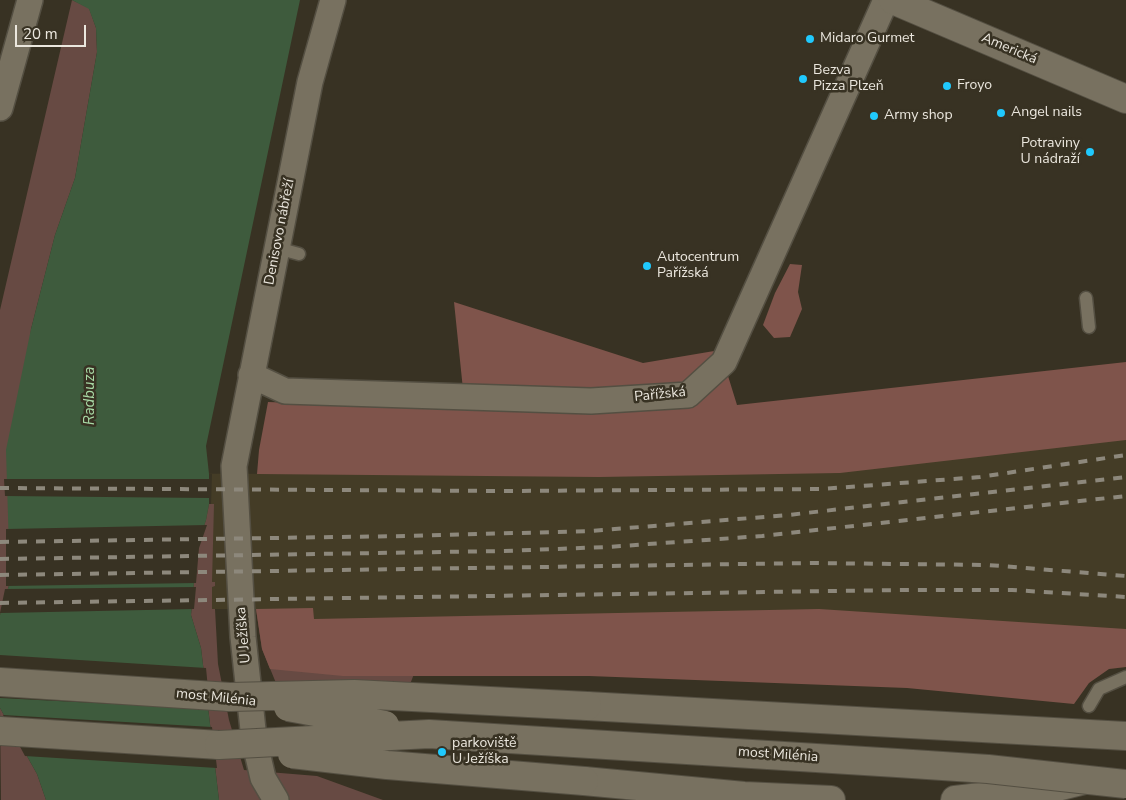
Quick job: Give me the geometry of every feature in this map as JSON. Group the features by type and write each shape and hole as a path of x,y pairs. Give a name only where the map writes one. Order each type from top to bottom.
{"main road":[{"name":"Americká","path":"893,0 1126,98"},
{"name":"most Milénia","path":"0,682 230,697 429,734"},
{"path":"230,697 354,694 1126,736"},
{"name":"most Milénia","path":"0,731 218,744 429,734 915,764 1126,784"},
{"path":"218,744 387,765 744,796 832,800"},
{"path":"956,800 1044,795 1126,771"}],"street":[{"path":"0,108 30,0"},
{"name":"Denisovo nábřeží","path":"234,466 251,375 288,251 310,82 333,0"},
{"name":"Pařížská","path":"251,375 285,392 590,401 688,395 724,362 886,0"},
{"name":"U Ježíška","path":"234,466 243,637 254,739 263,778 276,800"}],"lane":[{"path":"1086,298 1089,327"},
{"path":"1089,706 1099,689 1126,678"}],"shaded area":[{"path":"72,0 89,8 96,28 97,52 75,178 55,235 31,329 10,582 0,615 0,310"},
{"path":"790,264 802,265 798,292 802,309 790,337 774,338 763,325 775,293"},
{"path":"454,302 643,363 720,350 737,405 1126,362 1126,440 840,473 599,477 257,474 259,450 268,402 465,409"},
{"path":"1126,416 1126,667 1109,669 460,670 277,609 212,609 0,473 312,474"},
{"path":"209,504 214,504 212,582 215,582 215,586 212,587 212,609 215,609 218,664 229,720 244,770 317,776 383,800 219,800 201,648 191,615 197,547"},
{"path":"313,608 314,619 819,609 1126,629 1126,667 1109,669 1089,683 1074,704 907,688 589,676 343,676 270,669 262,649 256,609"},
{"path":"256,609 414,674 407,692 393,709 376,715 276,683 262,649"},
{"path":"0,708 37,774 46,800 1,800"}],"water":[{"name":"Radbuza","path":"72,0 300,0 206,446 209,474 209,504 197,547 191,615 201,648 219,800 46,800 37,774 0,708 0,615 10,582 6,450 31,329 55,235 75,178 97,52 96,28 89,9"}],"pier":[{"path":"209,474 212,474 211,504 209,504 209,498 5,496 4,479 209,479"},
{"path":"207,525 199,548 196,583 6,586 6,529"},
{"path":"196,587 194,609 0,613 5,589"},
{"path":"0,655 206,668 210,709 0,698"},
{"path":"3,715 212,727 217,768 25,756"}],"railway":[{"path":"0,488 502,491 822,489 980,477 1126,455"},
{"path":"0,542 407,536 591,531 788,515 1126,477"},
{"path":"0,559 504,551 607,547 762,536 1126,496"},
{"path":"0,575 812,563 988,565 1126,576"},
{"path":"0,603 904,590 1012,590 1126,597"}],"place":[{"name":"Midaro Gurmet","path":"810,39"},
{"name":"Bezva Pizza Plzeň","path":"803,79"},
{"name":"Froyo","path":"947,86"},
{"name":"Angel nails","path":"1001,113"},
{"name":"Army shop","path":"874,116"},
{"name":"Potraviny U nádraží","path":"1090,152"},
{"name":"Autocentrum Pařížská","path":"647,266"},
{"name":"parkoviště U Ježíška","path":"442,752"}]}
